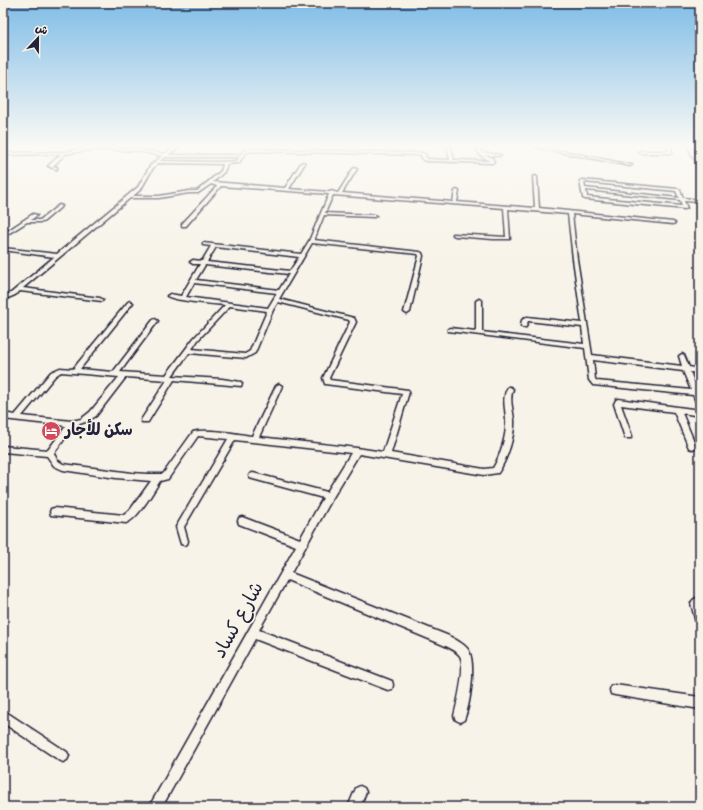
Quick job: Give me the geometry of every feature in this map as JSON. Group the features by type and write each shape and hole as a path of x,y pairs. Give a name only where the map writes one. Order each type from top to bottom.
{"street":[{"path":"3,298 10,296 130,197 142,185"},
{"path":"130,197 159,197 198,192 207,185"},
{"path":"184,225 220,185 332,192 570,212 673,223"},
{"path":"287,189 290,185"},
{"path":"340,193 345,185"},
{"path":"535,185 537,210"},
{"path":"583,185 585,198 685,208 679,190 633,185"},
{"path":"583,189 700,200"},
{"path":"455,203 457,191"},
{"path":"188,351 241,356 249,355 254,349 261,328 270,310 311,241 324,214 332,192"},
{"path":"27,220 41,221 60,206"},
{"path":"455,235 508,238 506,207"},
{"path":"570,212 591,378 595,383 695,393"},
{"path":"324,214 374,216"},
{"path":"3,236 35,215"},
{"path":"311,241 420,253 421,256 407,312"},
{"path":"205,244 302,256"},
{"path":"182,298 214,246"},
{"path":"3,248 58,256"},
{"path":"193,262 291,273"},
{"path":"192,281 280,292"},
{"path":"18,289 100,300"},
{"path":"170,296 270,310"},
{"path":"276,300 352,319 353,322 326,378 327,382 406,392 386,456"},
{"path":"479,301 480,334"},
{"path":"76,370 130,303"},
{"path":"145,420 188,351 211,322 229,304"},
{"path":"524,326 525,320 527,319 585,325"},
{"path":"116,374 155,321"},
{"path":"450,330 588,346"},
{"path":"682,356 700,404"},
{"path":"589,357 700,371"},
{"path":"16,418 53,374 60,370 76,370 124,376 222,381 239,384"},
{"path":"3,416 72,424 89,418 124,376"},
{"path":"255,438 279,386"},
{"path":"50,453 57,465 63,467 164,478 197,434 207,433 357,451 484,472 495,471 498,468 509,431 510,420 507,395 510,389"},
{"path":"628,436 617,404 618,402 700,413"},
{"path":"677,410 692,446"},
{"path":"50,453 72,424"},
{"path":"184,541 180,527 234,436"},
{"path":"3,449 50,453"},
{"name":"شارع كساد","path":"155,807 304,544 329,496 357,451"},
{"path":"254,476 329,496"},
{"path":"54,512 126,519 133,513 158,478"},
{"path":"242,521 304,544"},
{"path":"285,576 445,640 460,649 466,656 466,686 460,716"},
{"path":"696,603 700,619"},
{"path":"253,632 388,685"},
{"path":"615,690 700,704"},
{"path":"3,716 63,756"},
{"path":"354,807 360,792"}],"place":[{"name":"سكن للأجار","path":"51,431"}]}
